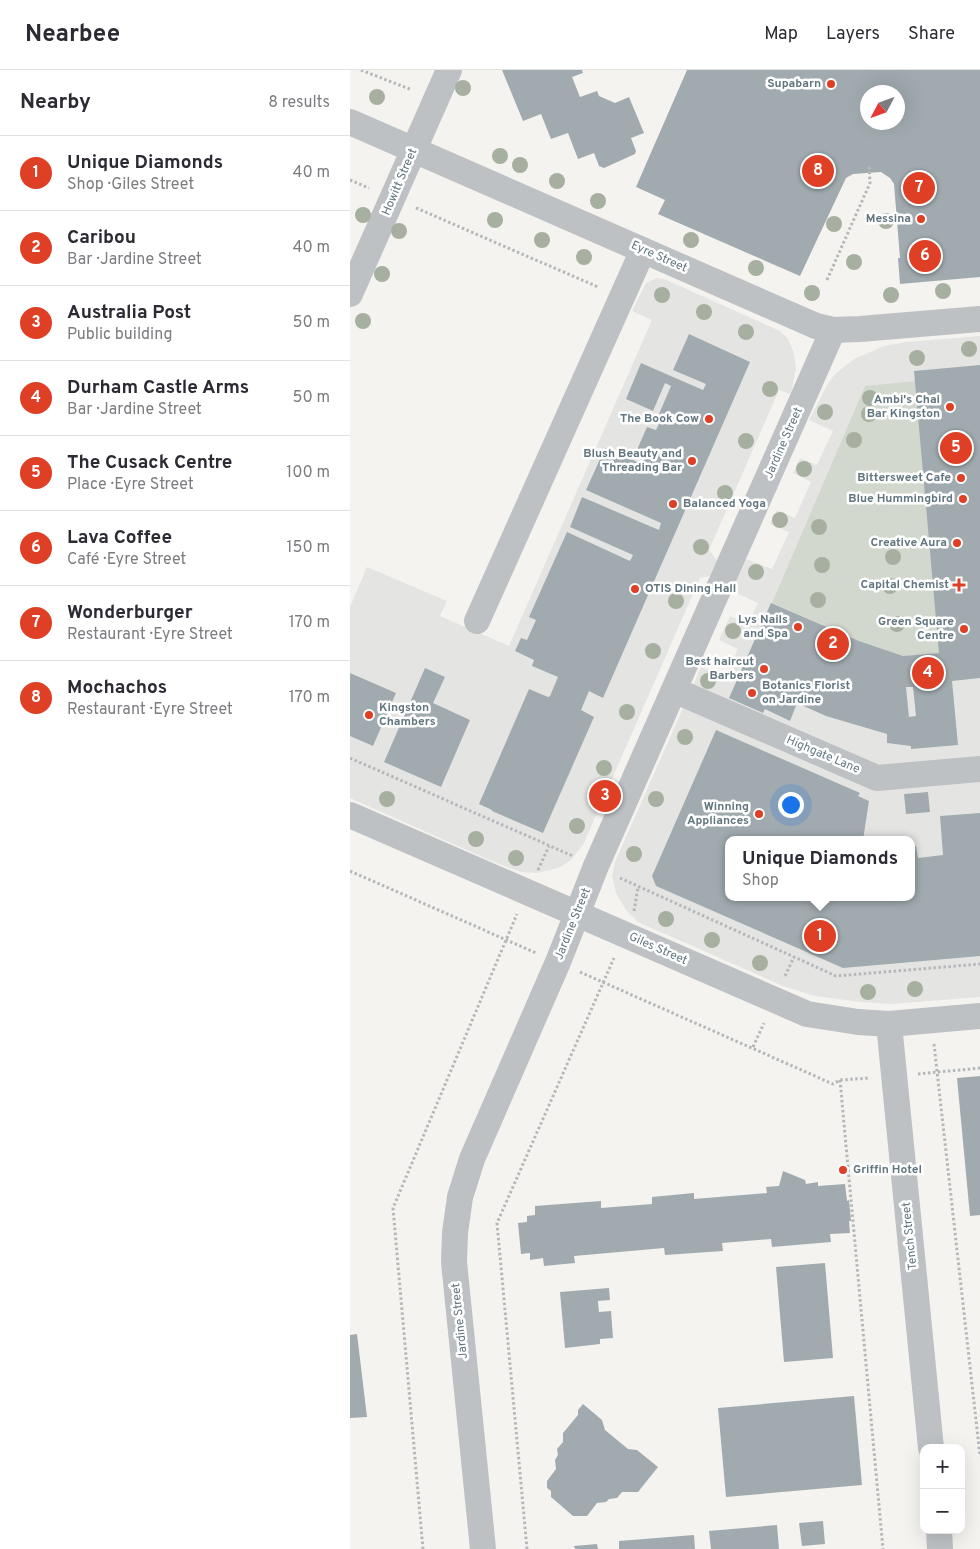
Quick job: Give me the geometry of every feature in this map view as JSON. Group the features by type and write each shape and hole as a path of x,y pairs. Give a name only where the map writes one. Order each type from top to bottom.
{"street":[{"name":"Howitt Street","path":"350,294 449,70"},
{"name":"Eyre Street","path":"350,122 810,323 833,330 980,319"},
{"path":"477,621 643,250"},
{"name":"Jardine Street","path":"482,1549 454,1262 455,1233 459,1206 472,1159 674,690 833,330"},
{"name":"Highgate Lane","path":"674,690 877,778 980,769"},
{"name":"Giles Street","path":"350,815 807,1014 858,1022 889,1024 980,1016"},
{"name":"Tench Street","path":"889,1024 930,1444"},
{"path":"938,1534 940,1549"}],"path":[{"path":"362,70 436,100"},
{"path":"827,280 870,183 869,164"},
{"path":"350,180 622,297"},
{"path":"350,758 549,846"},
{"path":"350,871 505,940"},
{"path":"638,887 836,976 980,964"},
{"path":"527,1549 497,1223 604,982 833,1084 840,1080 883,1549"},
{"path":"980,1068 937,1072 980,1456"}],"shaded area":[{"path":"657,278 664,279 780,331 788,339 794,353 796,368 792,389 790,394 779,390 709,550 717,560 710,576 700,578 583,845 570,861 558,868 537,873 521,872 489,860 350,798 350,607 367,567 447,601 440,616 509,646 652,320 632,311 646,283"},
{"path":"980,336 980,997 892,1004 815,996 783,986 638,922 626,910 616,893 612,876 615,862 701,667 725,677 738,649 719,640 730,616 748,624 758,603 732,591 746,559 772,569 789,532 770,524 777,510 795,518 811,482 793,473 800,458 817,465 833,431 809,420 827,385 835,374 854,359 884,346 906,342"},
{"path":"926,380 950,652 903,656 859,641 772,603 865,386"}],"building":[{"path":"502,70 582,70 583,73 572,77 580,97 597,91 599,96 615,103 629,97 644,133 631,138 636,151 635,154 604,168 599,166 594,153 578,159 568,133 551,139 541,114 523,121"},
{"path":"687,70 980,70 980,277 900,284 898,258 900,258 894,184 890,178 881,172 853,174 846,178 800,276 658,214 665,200 636,187"},
{"path":"689,334 750,362 603,698 589,691 581,710 594,717 543,833 479,804 529,689 548,697 558,677 532,666 534,660 515,651 521,638 527,640 536,620 529,617 567,532 630,561 633,555 570,527 582,497 659,530 661,523 586,490 605,448 642,464 645,456 636,452 647,427 656,430 660,422 656,421 671,386 665,383 653,411 626,399 641,363 703,390 706,384 673,370"},
{"path":"980,365 980,678 952,681 958,745 911,749 911,746 887,743 887,734 826,716 797,703 790,721 765,709 763,713 729,698 771,603 859,641 903,656 939,653 914,371","holes":["906,687 913,687 916,716 909,717"]},
{"path":"425,668 445,677 433,703 470,720 441,787 384,762"},
{"name":"Kingston Chambers","path":"350,673 396,693 373,746 350,736"},
{"path":"716,730 860,793 858,796 869,801 864,836 725,836 725,901 915,901 915,846 918,858 943,855 940,816 980,813 980,956 843,968 656,886 652,876"},
{"path":"928,792 930,812 906,814 904,794"},
{"path":"980,1076 980,1215 970,1216 957,1078"},
{"path":"783,1171 805,1180 806,1184 818,1182 818,1186 845,1184 847,1201 849,1200 850,1233 830,1234 831,1242 772,1247 771,1239 722,1243 723,1251 665,1255 664,1248 574,1256 575,1263 544,1266 543,1258 530,1260 530,1253 521,1254 518,1223 527,1222 527,1216 535,1215 535,1206 601,1201 601,1208 652,1204 652,1197 694,1193 694,1199 767,1193 766,1187 779,1186"},
{"path":"825,1263 833,1358 784,1362 776,1267"},
{"path":"609,1288 610,1300 598,1301 599,1312 611,1311 613,1338 600,1339 600,1344 565,1348 560,1292"},
{"path":"357,1334 367,1417 350,1418 350,1335"},
{"path":"854,1396 862,1485 726,1497 718,1408"},
{"path":"583,1404 602,1420 605,1430 628,1449 637,1450 658,1467 638,1492 622,1492 617,1498 597,1503 587,1516 573,1516 551,1497 551,1491 547,1488 547,1481 556,1469 557,1449 563,1442 563,1433 578,1415 578,1410"},
{"path":"823,1521 825,1544 802,1546 799,1523"},
{"path":"777,1525 779,1549 711,1549 709,1531"},
{"path":"694,1535 695,1549 619,1549 619,1541"},
{"path":"597,1544 598,1549 575,1549 574,1546"}],"place":[{"name":"Supabarn","path":"831,84"},
{"name":"Mochachos","path":"818,171"},
{"name":"Wonderburger","path":"919,188"},
{"name":"Messina","path":"921,219"},
{"name":"Lava Coffee","path":"925,256"},
{"name":"Ambi's Chai Bar Kingston","path":"950,407"},
{"name":"The Book Cow","path":"709,419"},
{"name":"The Cusack Centre","path":"956,448"},
{"name":"Blush Beauty and Threading Bar","path":"692,461"},
{"name":"Bittersweet Cafe","path":"961,478"},
{"name":"Blue Hummingbird","path":"963,499"},
{"name":"Balanced Yoga","path":"673,504"},
{"name":"Creative Aura","path":"957,543"},
{"name":"Capital Chemist","path":"959,585"},
{"name":"OTIS Dining Hall","path":"635,589"},
{"name":"Lys Nails and Spa","path":"798,627"},
{"name":"Green Square Centre","path":"964,629"},
{"name":"Caribou","path":"833,644"},
{"name":"Best haircut Barbers","path":"764,669"},
{"name":"Durham Castle Arms","path":"928,673"},
{"name":"Botanics Florist on Jardine","path":"752,693"},
{"name":"Kingston Chambers","path":"369,715"},
{"name":"Australia Post","path":"605,796"},
{"name":"Winning Appliances","path":"759,814"},
{"name":"Unique Diamonds","path":"820,936"},
{"name":"Griffin Hotel","path":"843,1170"}]}
